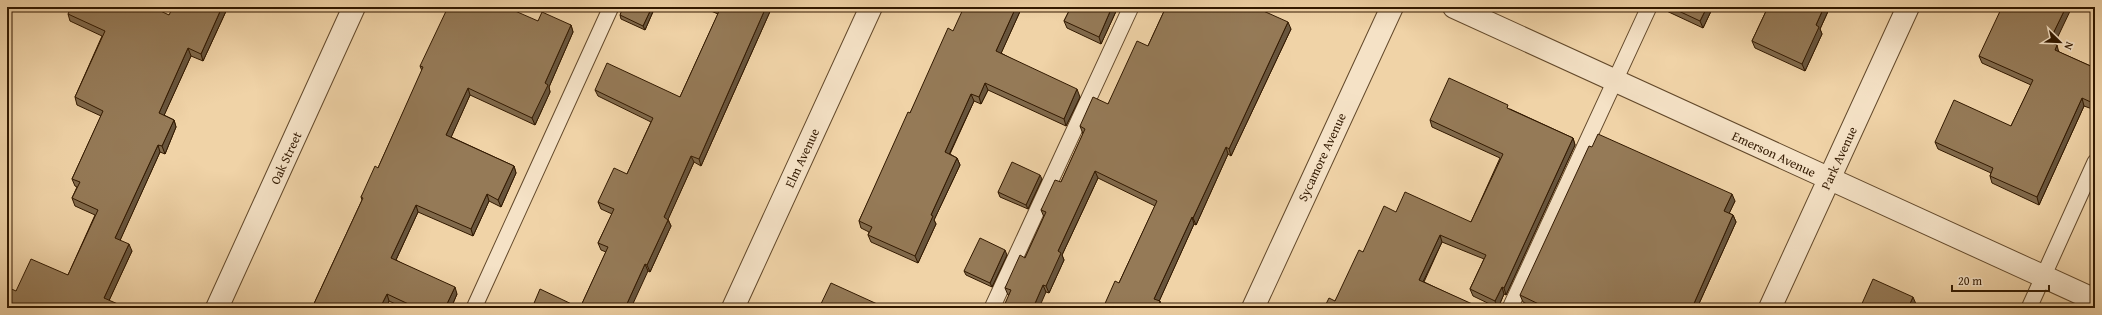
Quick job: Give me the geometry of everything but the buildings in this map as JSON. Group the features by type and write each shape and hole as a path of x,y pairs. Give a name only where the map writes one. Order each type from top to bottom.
{"street":[{"name":"Oak Street","path":"217,308 354,7"},
{"name":"Elm Avenue","path":"733,308 871,7"},
{"name":"Sycamore Avenue","path":"1253,308 1392,7"},
{"name":"Emerson Avenue","path":"1454,7 1829,180 2095,300"},
{"name":"Park Avenue","path":"1770,308 1908,7"}],"lane":[{"path":"474,308 611,7"},
{"path":"992,308 1131,7"},
{"path":"1510,308 1649,7"},
{"path":"2029,308 2095,162"}]}
